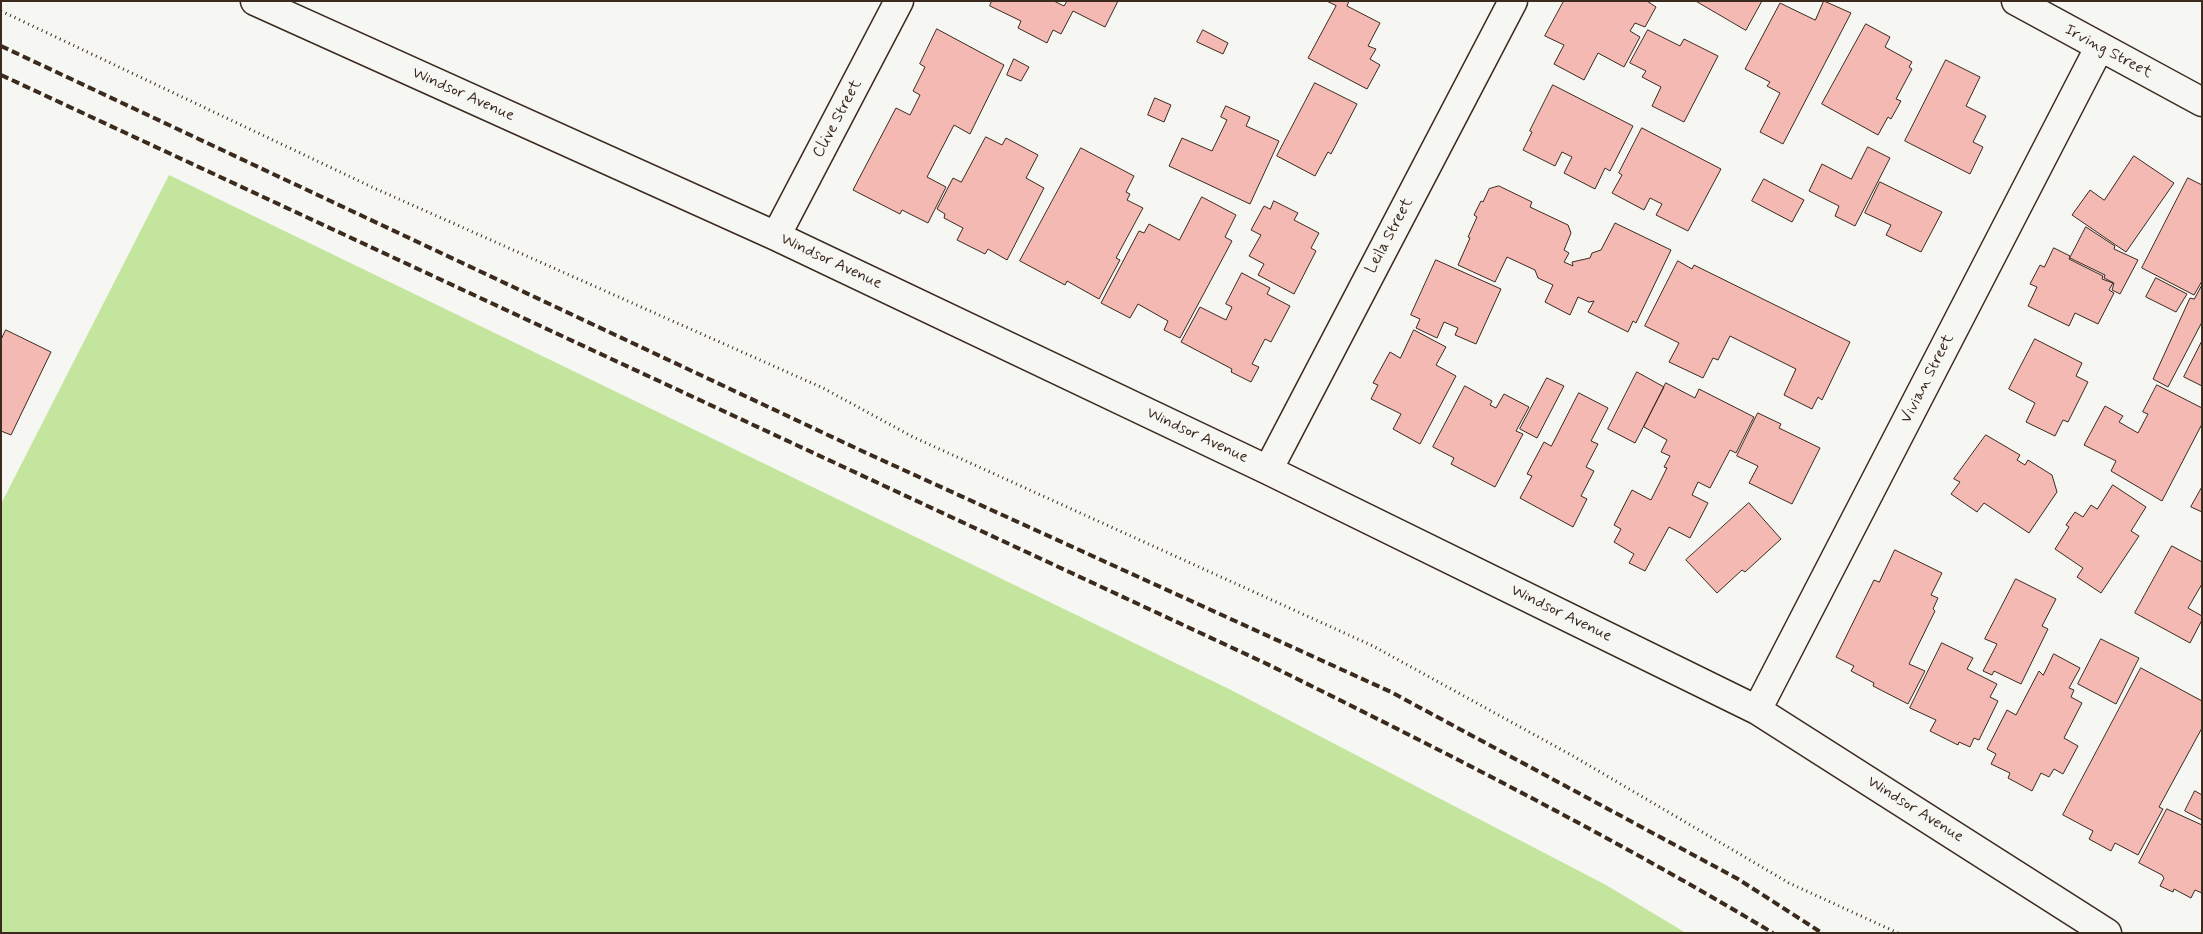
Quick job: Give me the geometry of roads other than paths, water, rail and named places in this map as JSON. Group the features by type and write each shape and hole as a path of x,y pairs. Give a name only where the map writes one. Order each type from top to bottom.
{"street":[{"name":"Windsor Avenue","path":"255,1 283,7 776,236 1268,470 1757,710 2107,933"},
{"name":"Clive Street","path":"776,236 899,1"},
{"name":"Leila Street","path":"1268,470 1513,1"},
{"name":"Irving Street","path":"2016,1 2099,48 2202,102"},
{"name":"Vivian Street","path":"1757,710 2099,48"}],"railway":[{"path":"1,46 862,451 1391,692 1738,879 1822,933"},
{"path":"1,75 1265,663 1394,727 1585,826 1773,933"}]}
